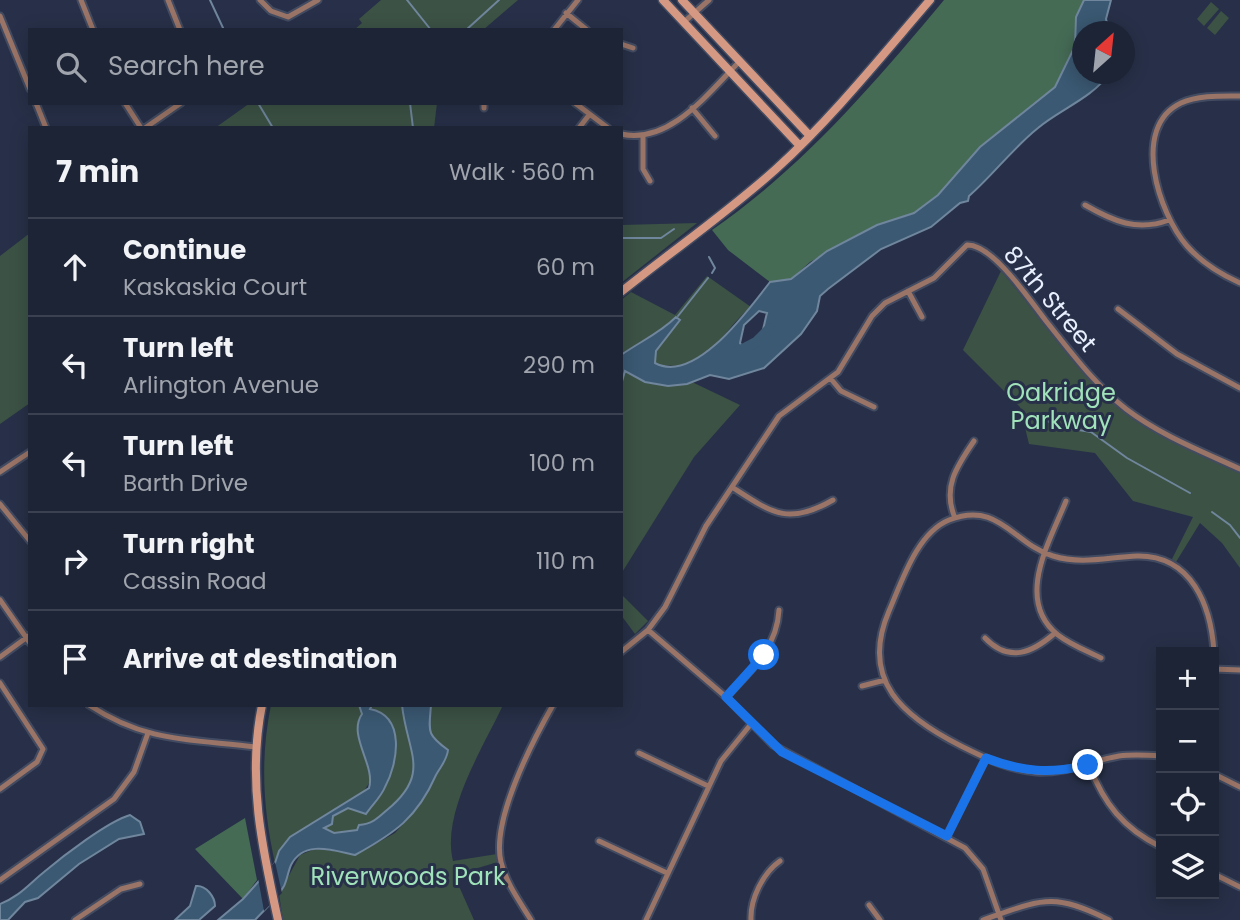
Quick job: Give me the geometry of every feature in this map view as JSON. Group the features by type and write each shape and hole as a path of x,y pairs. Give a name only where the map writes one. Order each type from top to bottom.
{"main road":[{"path":"663,0 800,146"},
{"path":"682,0 810,136"},
{"path":"623,290 753,188 800,146 930,0"},
{"path":"262,707 256,747 256,801 278,920"}],"street":[{"path":"81,0 92,28"},
{"path":"167,0 179,28"},
{"path":"260,0 271,12 288,17 318,0"},
{"path":"555,28 578,0"},
{"path":"684,22 709,0"},
{"path":"566,13 585,28"},
{"path":"0,16 28,84"},
{"path":"623,45 633,48"},
{"path":"623,134 643,135 678,120 739,62"},
{"path":"1240,96 1186,101 1164,116 1154,139 1157,186 1169,220 1201,260 1240,283"},
{"path":"37,105 45,126"},
{"path":"126,105 142,126"},
{"path":"146,126 178,105"},
{"path":"577,105 605,126"},
{"path":"692,108 715,136"},
{"path":"581,126 589,115"},
{"path":"643,135 643,169 650,181"},
{"path":"1085,205 1127,225 1148,226 1169,220"},
{"name":"87th Street","path":"908,290 941,273 965,246 970,244 984,251 1003,269 1086,371 1126,409 1163,433 1240,469"},
{"path":"623,650 648,630 670,598 701,534 766,434 785,410 831,379 845,364 872,316 889,300 908,290 922,317"},
{"path":"1118,309 1177,354 1240,388"},
{"path":"831,379 841,391 874,407"},
{"path":"955,518 949,498 950,483 974,441"},
{"path":"0,472 28,453"},
{"path":"732,487 766,509 782,515 816,510 833,500"},
{"path":"1066,501 1037,576 1037,599 1042,614 1055,633 1101,658"},
{"path":"0,504 28,539"},
{"path":"1156,756 1121,756 1067,770 1038,772 1010,767 986,758 912,718 896,700 884,678 880,645 890,609 922,543 939,525 972,515 995,519 1045,554 1083,561 1142,556 1171,564 1185,574 1201,594 1210,621 1213,647"},
{"path":"0,600 28,639 0,657"},
{"path":"726,697 770,646 778,626 779,610"},
{"path":"648,630 726,697 773,745 801,763 947,836 977,860 988,879 1000,917"},
{"path":"985,638 996,649 1014,653 1037,647 1055,633"},
{"path":"1219,670 1240,670"},
{"path":"862,686 884,678"},
{"path":"0,683 43,749 37,762 0,789"},
{"path":"93,707 148,733 176,740 256,747"},
{"path":"531,920 504,873 498,833 508,801 553,707"},
{"path":"646,920 708,786 726,753 751,724"},
{"path":"0,880 114,799 134,772 148,733"},
{"path":"639,754 708,786"},
{"path":"947,836 986,758"},
{"path":"1088,765 1099,792 1112,811 1128,827 1156,844"},
{"path":"1219,776 1240,787"},
{"path":"599,841 667,873"},
{"path":"751,920 754,899 765,877 780,861"},
{"path":"1219,876 1240,887"},
{"path":"75,920 121,889 140,884"},
{"path":"983,920 1054,900 1074,903 1109,920"},
{"path":"869,905 880,920"}],"green space":[{"path":"381,0 518,0 485,28 356,28 362,23 359,19"},
{"path":"944,0 1084,0 1076,21 1072,21 1072,52 1055,87 970,158 938,195 914,213 877,225 810,262 791,279 770,282 728,250 712,230 776,180 836,123"},
{"path":"1211,2 1219,9 1204,26 1197,19"},
{"path":"1221,11 1229,18 1215,35 1207,28"},
{"path":"247,105 437,105 434,126 218,126"},
{"path":"697,223 623,281 623,225"},
{"path":"28,235 28,404 0,424 0,256"},
{"name":"Oakridge Parkway","path":"1001,271 1077,366 1120,408 1170,439 1240,472 1240,568 1222,543 1200,523 1176,562 1172,559 1193,517 1133,501 1095,453 1029,444 1020,407 963,350"},
{"path":"707,276 751,307 706,355 697,361 676,366 623,357 623,298 631,292 675,315"},
{"path":"625,371 648,383 668,386 692,382 740,405 694,457 623,571"},
{"path":"623,596 648,621 635,634 623,618"},
{"path":"271,707 360,707 361,746 371,780 364,791 290,837 279,851 275,863 264,784"},
{"path":"402,707 413,773 401,797 381,816 359,825 357,830 334,833 323,828 333,816 348,808 366,814 389,774 386,741 375,709 369,708"},
{"name":"Riverwoods Park","path":"431,707 502,707 466,781 453,822 453,861 497,854 498,862 454,875 474,920 283,920 279,894 300,855 315,849 359,853 395,833 420,805 446,759 429,731"},
{"path":"245,818 257,880 243,899 195,849"}],"water":[{"path":"1084,0 1111,0 1106,19 1076,21"},
{"path":"1072,52 1072,84 1100,84 1029,136 969,196 968,201 960,203 931,227 881,249 828,289 820,296 817,311 801,334 764,368 729,379 710,375 687,384 668,386 645,382 625,371 623,378 623,354 676,317 680,320 656,351 655,363 671,367 687,363 703,354 735,325 770,282 791,279 827,251 877,225 914,213 938,195 980,147 1055,87","holes":["759,311 767,313 759,340 750,346 743,347 740,343 744,325"]},
{"path":"360,707 371,707 370,709 382,713 394,730 395,754 390,777 366,814 348,808 333,816 332,824 324,828 334,833 357,830 359,825 371,822 384,813 409,785 413,762 402,707 431,707 430,732 448,750 421,803 393,831 355,855 320,849 304,852 291,865 281,891 255,920 218,920 243,899 275,863 279,851 290,837 369,788 369,770 358,732 362,714"},
{"path":"130,815 140,822 144,834 119,839 79,864 38,898 25,902 8,920 0,920 0,904 18,894 86,840"},
{"path":"196,886 209,892 215,906 199,920 175,920 190,906"}],"pier":[{"path":"275,862 282,893 264,911 258,878"}],"waterway":[{"path":"210,0 223,28"},
{"path":"407,0 429,28"},
{"path":"468,28 499,0"},
{"path":"259,105 272,126"},
{"path":"410,105 413,126"},
{"path":"623,238 661,238 674,229"},
{"path":"709,257 715,268 712,273"},
{"path":"678,316 708,278"},
{"path":"735,353 756,342 770,328"},
{"path":"1043,417 1054,426 1091,432 1127,458 1190,493"},
{"path":"1212,512 1230,525 1240,538"}],"route":[{"path":"764,655 726,697 766,739 782,752 821,774 947,836 986,758 1010,767 1038,772 1088,765"}]}
